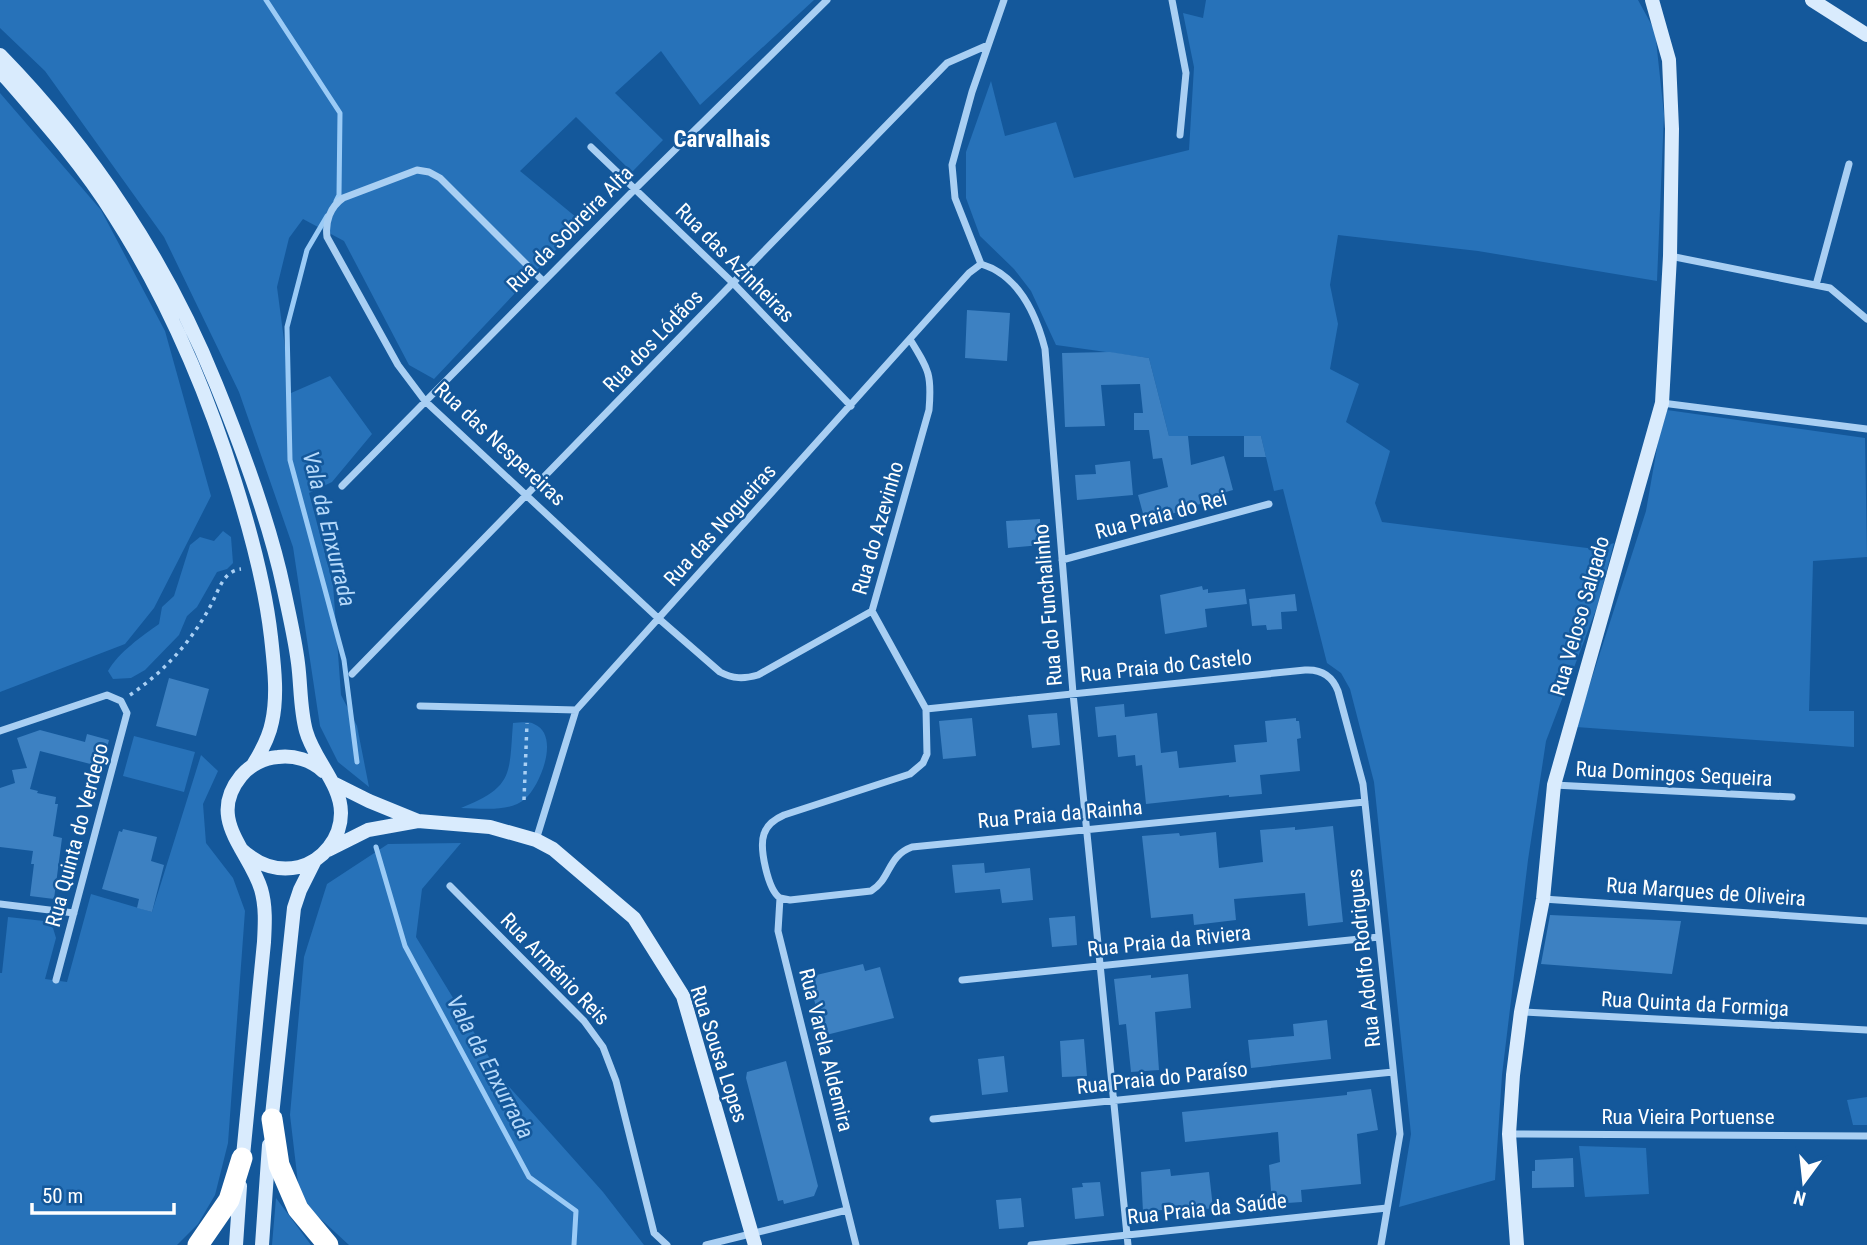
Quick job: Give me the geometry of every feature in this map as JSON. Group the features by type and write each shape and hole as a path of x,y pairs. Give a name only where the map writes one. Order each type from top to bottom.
{"highway":[{"path":"272,1119 279,1166 298,1209 328,1245"},
{"path":"198,1245 229,1200 242,1158"}],"main road":[{"name":"Rua Veloso Salgado","path":"1517,1245 1509,1134 1513,1075 1521,1012 1544,899 1554,785 1662,403 1670,256 1672,145 1669,60 1652,0"},
{"path":"1812,0 1867,35"},
{"path":"0,55 60,120 118,199 185,313 216,384 267,530 286,599 298,661 306,730 314,754 339,798 341,815 334,839 303,883 294,908 262,1245"},
{"path":"0,71 63,143 115,216 159,292 186,347 220,432 266,592 273,661 273,720 253,765 238,780 229,799 228,820 260,885 265,911 236,1245"},
{"path":"253,765 271,758 291,757 310,762 329,779"},
{"name":"Rua Sousa Lopes","path":"329,779 369,801 418,821"},
{"name":"Rua Sousa Lopes","path":"320,856 368,830 418,821 490,827 536,839 553,849 634,918 683,996 753,1240"},
{"path":"241,849 257,862 276,868 296,868 320,856"}],"street":[{"name":"Rua da Sobreira Alta","path":"342,486 543,281 827,0"},
{"path":"981,264 956,198 952,165 972,92 1004,0"},
{"path":"1172,0 1186,73 1180,135"},
{"name":"Rua dos Lódãos","path":"352,674 947,64 988,46"},
{"name":"Rua das Azinheiras","path":"591,147 733,283 851,406"},
{"path":"1816,285 1849,164"},
{"name":"Rua das Nespereiras","path":"543,281 435,174 422,170 337,202 328,217 327,237 398,365 425,401 720,672 740,678 758,675 872,611"},
{"path":"1670,256 1830,288 1867,319"},
{"name":"Rua das Nogueiras","path":"536,839 576,710 911,341 969,273 981,264"},
{"name":"Rua do Funchalinho","path":"981,264 1000,273 1016,287 1029,308 1043,341 1046,358 1073,693 1128,1245"},
{"name":"Rua do Azevinho","path":"780,898 769,883 763,845 767,827 784,815 917,769 927,754 926,709 872,611 929,410 931,386 928,368 911,341"},
{"path":"1662,403 1867,429"},
{"name":"Rua Praia do Rei","path":"1062,560 1269,504"},
{"name":"Rua Praia do Castelo","path":"926,709 1305,670 1326,674"},
{"name":"Rua Adolfo Rodrigues","path":"1326,674 1338,691 1363,784 1400,1134 1381,1245"},
{"path":"0,731 100,697 114,696 121,701"},
{"name":"Rua Quinta do Verdego","path":"56,980 126,721 125,706 121,701"},
{"path":"420,706 576,710"},
{"name":"Rua Domingos Sequeira","path":"1554,785 1792,797"},
{"name":"Rua Praia da Rainha","path":"780,898 790,900 871,891 881,883 896,856 912,847 1365,802"},
{"name":"Rua Arménio Reis","path":"450,886 584,1021 603,1047 623,1107 654,1233 667,1245"},
{"name":"Rua Varela Aldemira","path":"780,898 778,931 856,1245"},
{"name":"Rua Marques de Oliveira","path":"1544,899 1867,921"},
{"path":"0,904 74,913"},
{"name":"Rua Praia da Riviera","path":"962,980 1379,937"},
{"name":"Rua Quinta da Formiga","path":"1521,1012 1867,1030"},
{"name":"Rua Praia do Paraíso","path":"933,1119 1393,1072"},
{"name":"Rua Vieira Portuense","path":"1509,1134 1867,1136"},
{"name":"Rua Praia da Saúde","path":"1031,1245 1387,1209"},
{"path":"706,1245 753,1240 847,1210"}],"path":[{"path":"121,701 164,670 178,655 202,620 228,573 241,569"},
{"path":"524,800 527,723"}],"shaded area":[{"path":"0,0 814,0 700,105 661,51 615,93 663,140 632,172 576,117 520,171 582,222 434,379 409,365 344,241 303,219 289,238 277,287 291,393 330,376 372,434 332,482 309,493 333,584 341,695 357,726 369,787 338,762 320,726 293,547 239,392 164,237 45,71 0,28"},
{"path":"1206,0 1638,0 1655,31 1664,114 1657,281 1478,251 1338,235 1330,285 1338,324 1330,369 1359,384 1346,422 1390,451 1375,503 1382,522 1595,549 1614,543 1597,607 1546,741 1528,860 1502,1075 1495,1180 1399,1207 1411,1134 1374,782 1350,689 1341,673 1327,663 1283,489 1274,491 1261,436 1169,436 1149,358 1056,345 1031,291 1014,269 980,236 966,198 966,152 991,81 1005,136 1056,122 1074,178 1189,150 1194,67 1183,13 1203,18"},
{"path":"0,93 101,210 165,331 211,496 154,608 125,644 0,692"},
{"path":"1667,410 1865,438 1867,557 1813,561 1809,711 1854,711 1854,747 1576,727 1646,511 1658,442"},
{"path":"223,531 231,537 233,563 227,569 217,572 197,607 187,616 179,635 145,670 131,678 113,679 108,671 118,658 159,624 162,607 174,596 190,545 200,537 214,541"},
{"path":"513,723 534,724 542,730 546,739 545,761 537,783 525,799 511,806 494,809 461,808 491,793 505,777 511,755"},
{"path":"134,736 195,752 184,792 123,776"},
{"path":"201,755 218,771 203,804 206,843 233,878 245,911 228,1143 215,1195 198,1224 177,1245 0,1245 0,973 8,917 44,921 53,928 56,938 45,979 67,982 91,894 152,912"},
{"path":"461,843 422,889 416,937 503,1080 603,1192 644,1245 349,1245 300,1200 290,1115 304,957 327,884 388,844"},
{"path":"1867,1097 1867,1125 1853,1125 1847,1100"},
{"path":"1579,1146 1646,1148 1649,1194 1585,1197"},
{"path":"276,1198 311,1245 272,1245"}],"building":[{"path":"967,310 1010,313 1007,361 965,358"},
{"path":"1110,352 1149,358 1169,436 1188,436 1191,465 1224,456 1233,490 1211,496 1212,501 1145,521 1138,495 1168,487 1162,458 1153,459 1149,430 1134,430 1134,413 1143,413 1140,384 1101,385 1105,426 1065,427 1062,353"},
{"path":"1244,436 1261,436 1266,457 1244,457"},
{"path":"1130,461 1133,495 1077,500 1075,475 1096,474 1095,465"},
{"path":"1040,519 1041,545 1008,548 1006,521"},
{"path":"1202,586 1203,590 1208,589 1208,593 1245,589 1247,604 1205,609 1207,627 1165,634 1160,595"},
{"path":"1295,594 1297,611 1281,612 1282,629 1267,630 1266,625 1252,626 1249,599"},
{"path":"169,678 209,689 196,736 156,726"},
{"path":"1124,704 1125,717 1157,713 1161,753 1177,751 1179,768 1236,762 1234,745 1267,742 1265,721 1296,718 1296,721 1299,721 1301,738 1297,739 1300,771 1260,775 1262,794 1146,804 1142,765 1136,766 1135,755 1118,757 1116,735 1098,737 1095,707"},
{"path":"1057,713 1060,745 1032,748 1028,715"},
{"path":"972,718 976,756 943,759 939,721"},
{"path":"40,730 85,742 87,734 109,740 102,767 40,751 30,789 56,797 55,804 58,804 53,836 62,838 54,899 30,896 33,851 0,847 0,788 15,783 12,770 27,768 17,738"},
{"path":"1333,826 1343,922 1308,926 1305,893 1234,899 1236,920 1194,925 1193,914 1151,918 1142,836 1216,832 1219,868 1263,862 1260,830"},
{"path":"123,829 157,837 151,861 164,865 152,912 137,908 139,899 102,889 119,831 122,832"},
{"path":"984,863 985,873 1030,868 1033,900 1002,903 1000,889 955,893 952,865"},
{"path":"1550,915 1681,921 1672,974 1541,964"},
{"path":"1075,916 1077,945 1052,947 1049,918"},
{"path":"863,964 865,971 880,967 894,1018 826,1035 808,977"},
{"path":"1188,974 1191,1008 1155,1012 1159,1070 1131,1072 1126,1024 1119,1025 1114,979"},
{"path":"1327,1020 1331,1059 1251,1068 1248,1040 1294,1036 1293,1024"},
{"path":"1084,1039 1087,1076 1062,1077 1060,1041"},
{"path":"1004,1056 1008,1092 982,1095 978,1059"},
{"path":"786,1061 818,1186 814,1196 784,1204 783,1200 778,1201 746,1078 747,1072"},
{"path":"1371,1089 1378,1130 1357,1134 1361,1184 1301,1190 1302,1202 1272,1204 1269,1165 1280,1162 1278,1132 1185,1142 1182,1112 1347,1095 1347,1092"},
{"path":"1573,1158 1574,1187 1532,1188 1535,1160"},
{"path":"1170,1169 1171,1176 1209,1172 1213,1208 1199,1210 1199,1206 1143,1212 1141,1172"},
{"path":"1100,1182 1104,1216 1075,1219 1072,1188 1083,1187 1082,1183"},
{"path":"1021,1198 1024,1227 999,1229 996,1200"}],"waterway":[{"name":"Vala da Enxurrada","path":"266,0 340,113 339,195 336,201"},
{"name":"Vala da Enxurrada","path":"327,216 307,250 287,327 290,460 344,660 357,762"},
{"name":"Vala da Enxurrada","path":"376,847 405,946 529,1177 576,1211 574,1245"}],"district":[{"name":"Carvalhais","path":"722,139"}]}
